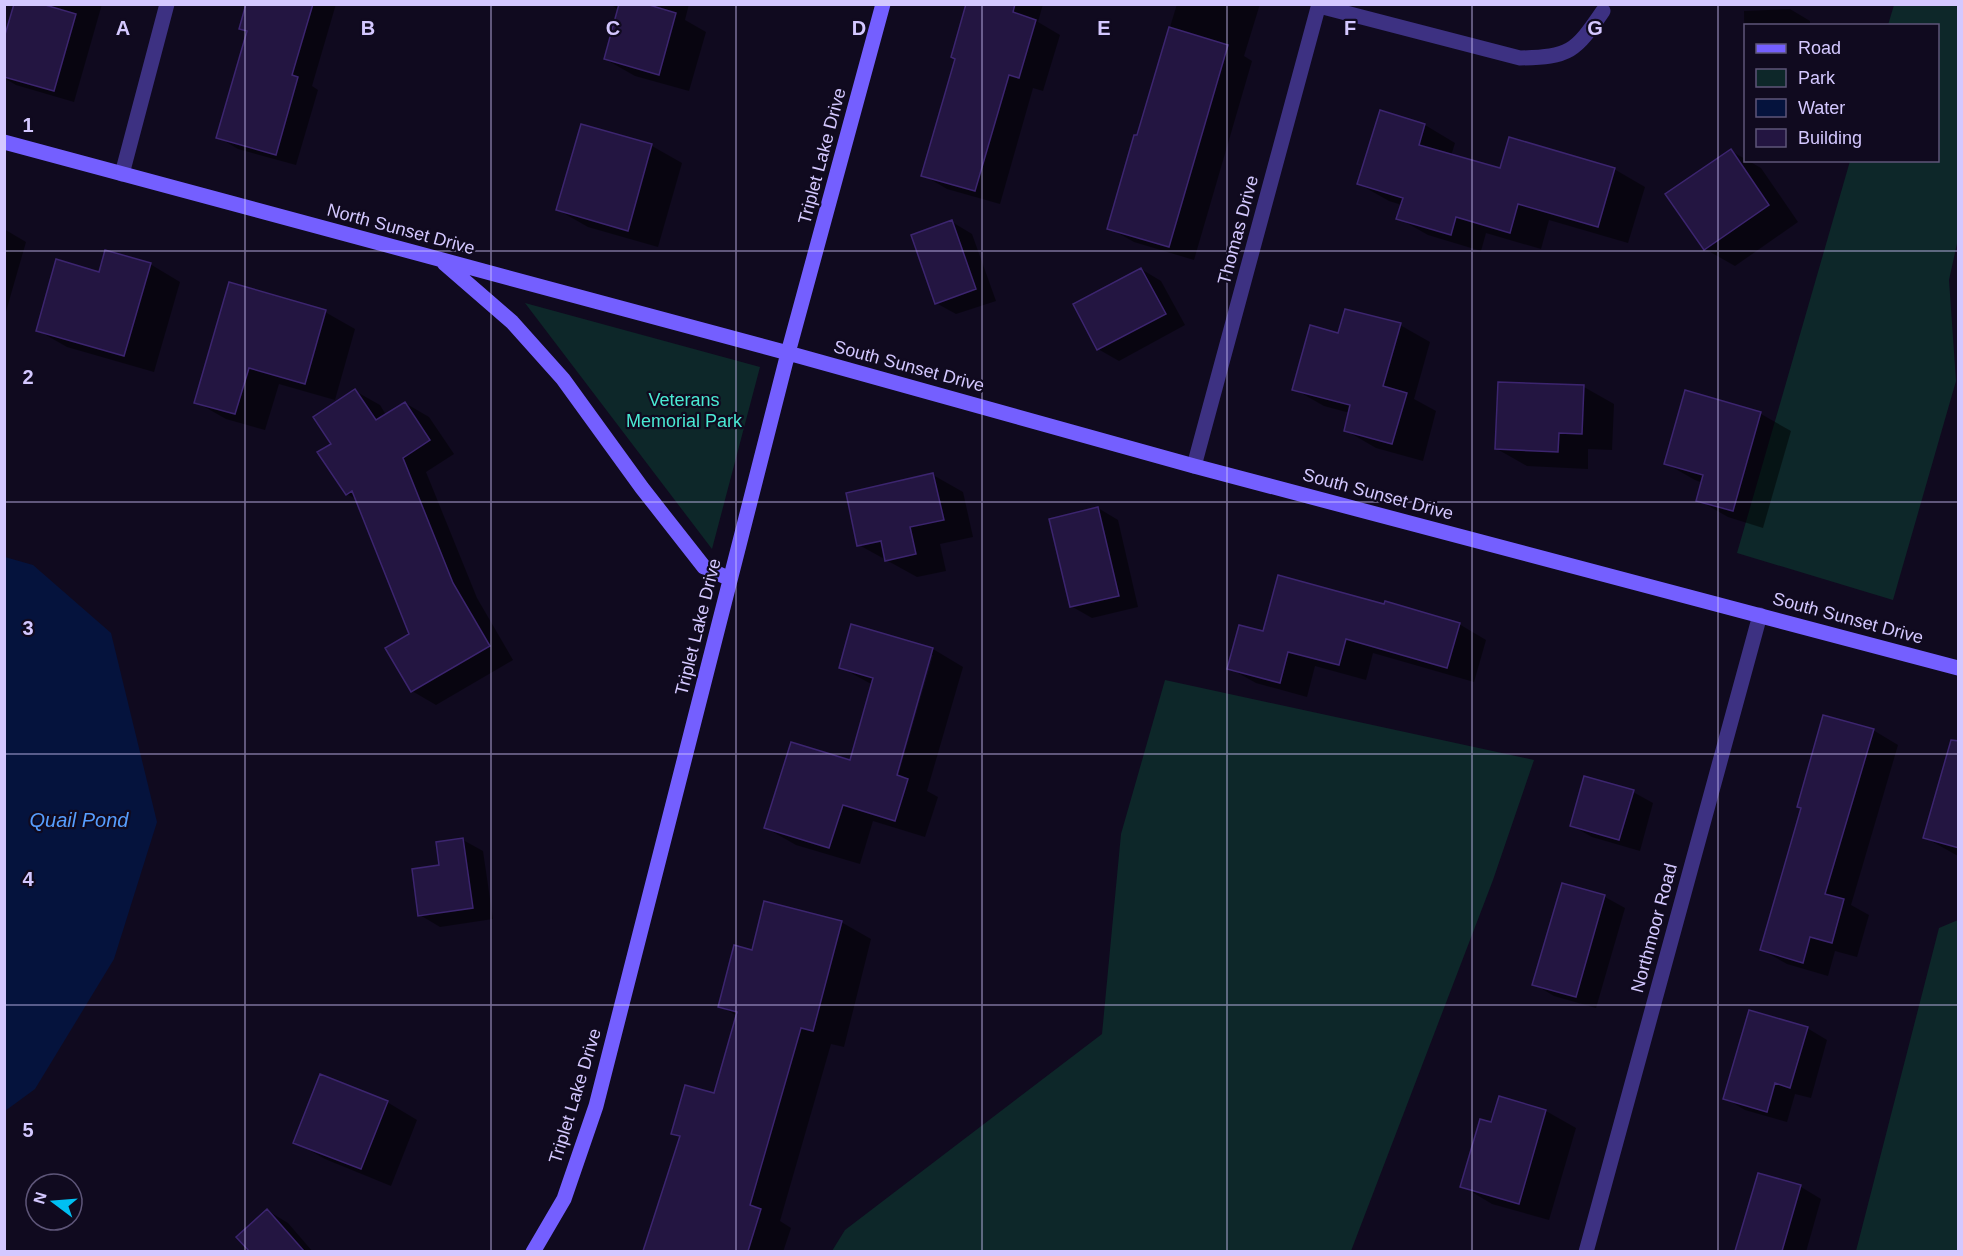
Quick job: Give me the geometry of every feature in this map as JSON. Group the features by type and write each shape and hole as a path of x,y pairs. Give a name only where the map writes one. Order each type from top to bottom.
{"street":[{"path":"122,174 167,4"},
{"name":"Triplet Lake Drive","path":"533,1251 564,1198 596,1106 788,353 883,4"},
{"path":"1319,5 1520,58 1550,58 1570,50 1586,35 1603,11"},
{"name":"Thomas Drive","path":"1194,466 1319,5"},
{"name":"North Sunset Drive","path":"4,142 788,353"},
{"path":"440,260 512,322 563,379 642,488 704,567 730,579"},
{"name":"South Sunset Drive","path":"788,353 1194,466 1959,668"},
{"name":"Northmoor Road","path":"1586,1251 1760,615"}],"green space":[{"path":"1894,5 1958,5 1958,239 1949,280 1956,381 1893,600 1737,553 1850,162 1939,162 1939,24 1888,24"},
{"name":"Veterans Memorial Park","path":"525,303 760,367 712,549"},
{"path":"1165,680 1534,760 1493,880 1351,1251 832,1251 845,1230 1102,1034 1121,834"},
{"path":"1958,920 1958,1251 1856,1251 1939,928"}],"water":[{"name":"Quail Pond","path":"5,557 33,565 111,633 157,822 114,959 35,1089 5,1111"}],"building":[{"path":"14,4 42,4 76,14 54,91 4,77 4,38"},
{"path":"246,4 313,4 292,75 298,77 276,155 216,138 247,31 239,29"},
{"path":"619,4 646,4 676,13 659,75 604,59"},
{"path":"966,4 1015,4 1013,12 1036,20 1019,78 1009,75 975,191 921,176 955,59 951,57"},
{"path":"1169,27 1228,45 1169,247 1107,229"},
{"path":"1380,110 1425,124 1419,145 1500,168 1509,137 1615,168 1598,227 1518,204 1510,233 1456,217 1451,235 1396,219 1403,198 1357,184"},
{"path":"581,124 652,144 628,231 556,210"},
{"path":"1731,149 1769,205 1704,250 1665,194"},
{"path":"952,220 976,289 935,304 911,235"},
{"path":"105,250 151,263 124,356 36,331 56,259 99,272"},
{"path":"1141,268 1166,314 1097,350 1073,304"},
{"path":"229,282 326,310 305,384 249,368 235,414 194,403"},
{"path":"1345,309 1401,323 1383,386 1407,393 1392,444 1344,431 1350,405 1292,390 1310,325 1338,333"},
{"path":"1498,382 1584,385 1582,434 1559,433 1558,452 1495,449"},
{"path":"355,389 376,420 405,402 430,440 403,458 453,583 490,646 411,692 385,648 409,634 352,491 346,495 317,452 331,444 313,417"},
{"path":"1685,390 1761,412 1733,511 1696,501 1703,475 1664,464"},
{"path":"933,473 944,520 910,527 916,554 885,561 881,541 857,546 846,493"},
{"path":"1098,507 1119,596 1070,607 1049,519"},
{"path":"1278,575 1384,604 1385,601 1460,623 1447,668 1346,639 1339,665 1288,652 1280,683 1227,669 1239,625 1263,631"},
{"path":"851,624 933,648 897,775 908,779 895,821 843,805 829,848 764,828 791,742 850,760 873,678 839,668"},
{"path":"1823,715 1874,729 1825,894 1844,899 1832,943 1810,937 1803,963 1760,950 1801,808 1797,807"},
{"path":"1951,740 1959,741 1959,848 1923,838"},
{"path":"1584,776 1634,790 1619,840 1570,826"},
{"path":"463,838 473,908 418,916 412,869 439,865 436,842"},
{"path":"1562,883 1605,895 1576,997 1532,985"},
{"path":"764,901 842,921 813,1031 801,1028 750,1205 761,1209 748,1251 643,1251 680,1136 671,1134 685,1085 714,1093 737,1012 718,1007 734,945 752,950"},
{"path":"1749,1010 1808,1027 1790,1088 1775,1083 1767,1112 1723,1099"},
{"path":"320,1074 388,1101 361,1169 293,1143"},
{"path":"1499,1096 1546,1110 1519,1204 1460,1187 1480,1119 1491,1122"},
{"path":"1758,1173 1801,1185 1782,1251 1735,1251"},
{"path":"267,1209 304,1251 249,1251 236,1237"}]}
